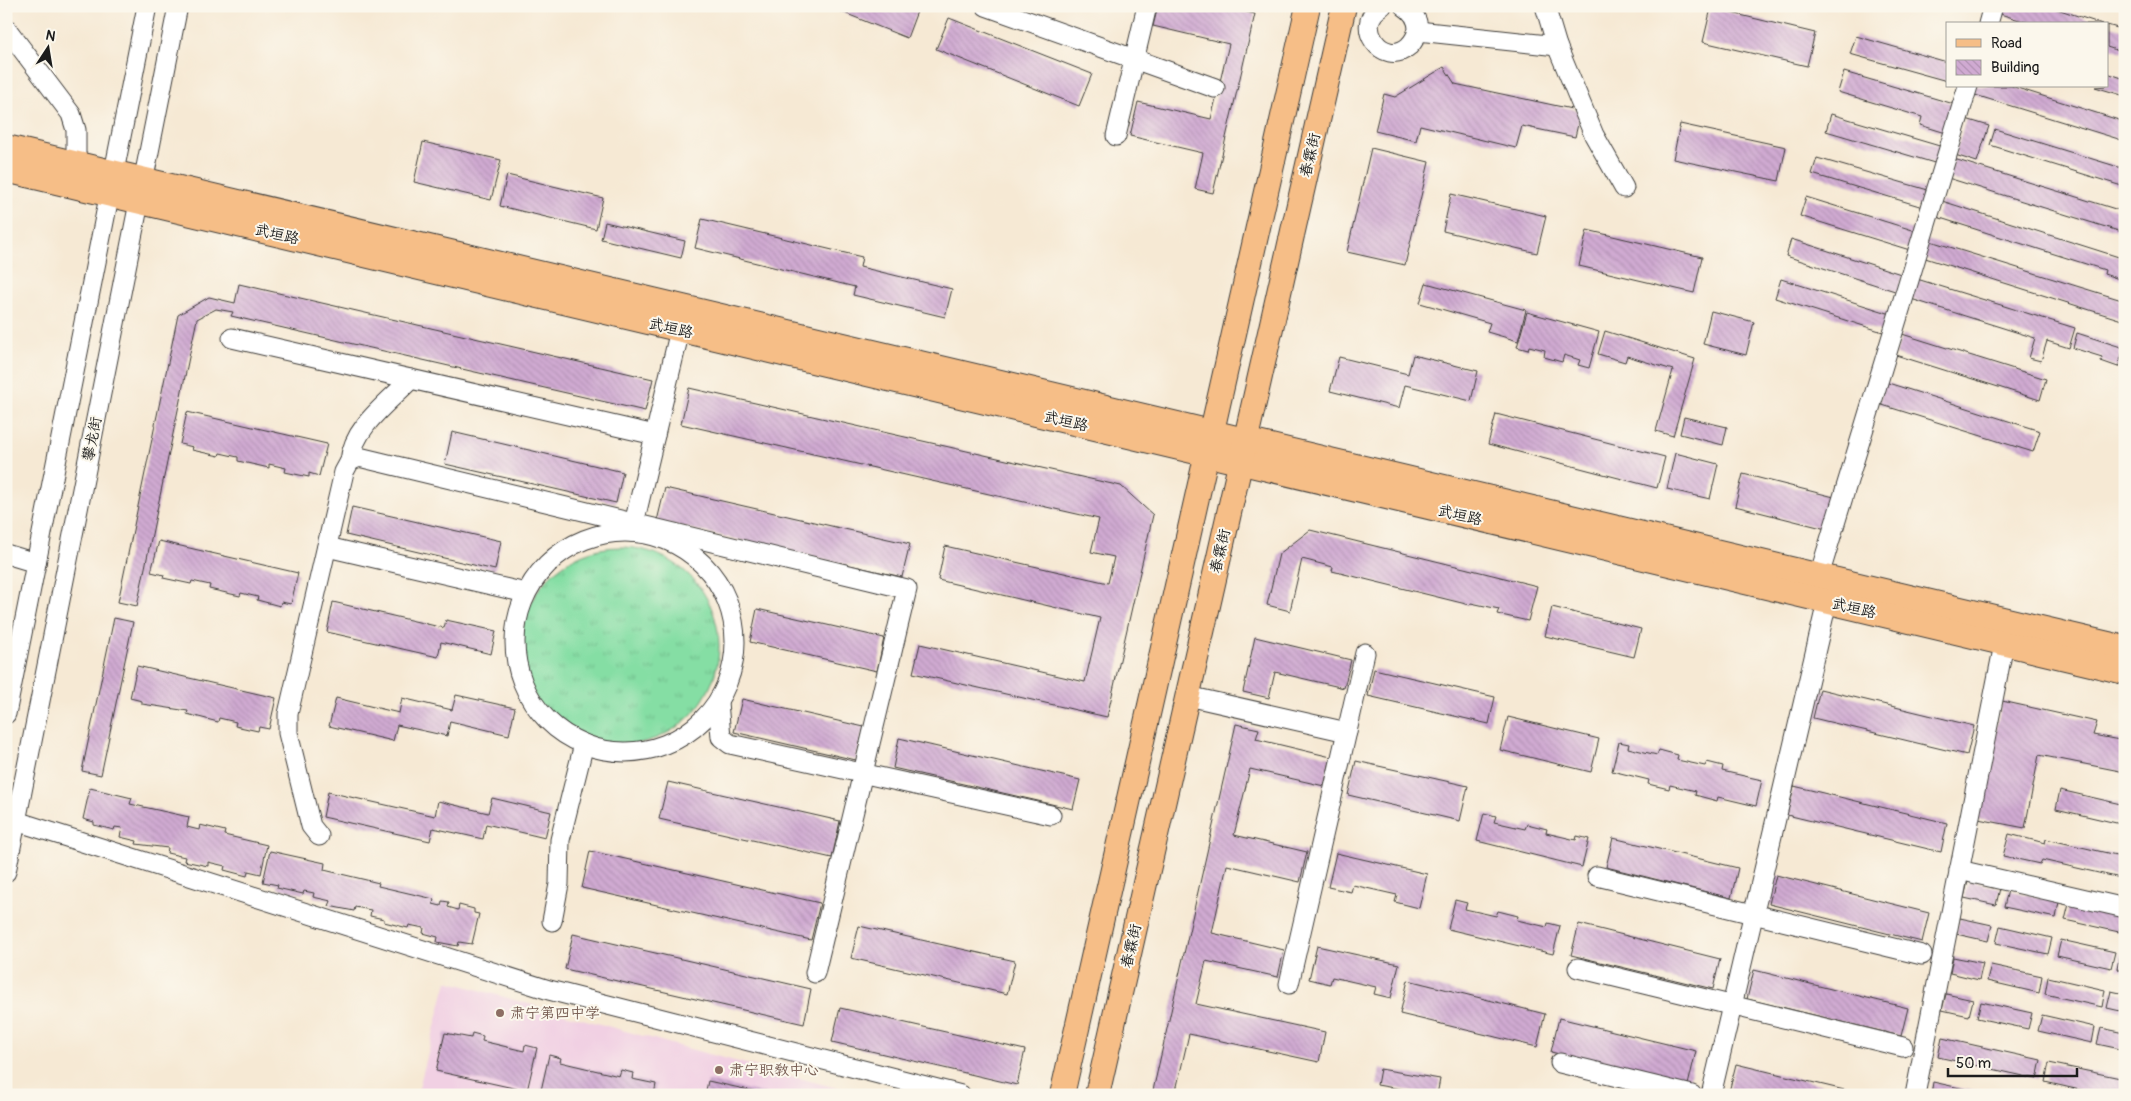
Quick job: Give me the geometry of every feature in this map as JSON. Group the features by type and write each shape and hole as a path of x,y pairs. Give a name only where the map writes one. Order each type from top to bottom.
{"main road":[{"path":"1062,1095 1308,6"},
{"name":"春霖街","path":"1097,1095 1343,11"},
{"name":"武垣路","path":"6,146 76,163 112,183"},
{"name":"武垣路","path":"6,170 112,183 680,330 1210,443"},
{"name":"武垣路","path":"142,191 1243,451 1827,602 2125,672"},
{"name":"武垣路","path":"1243,451 1819,576 2125,648"}],"street":[{"name":"攀龙街","path":"6,714 147,6"},
{"name":"攀龙街","path":"6,872 178,6"},
{"path":"986,6 1215,88"},
{"path":"1116,136 1147,6"},
{"path":"1382,6 1372,14 1369,22 1371,38 1376,45 1390,52 1406,48 1413,43 1418,31 1416,18 1404,6"},
{"path":"1545,6 1557,46 1594,134 1624,188"},
{"path":"1989,22 1993,6"},
{"path":"1343,11 1369,22"},
{"path":"6,28 71,114 76,130 76,163"},
{"path":"1418,31 1557,46"},
{"path":"1819,576 1967,88"},
{"path":"633,528 680,330"},
{"path":"232,338 655,435"},
{"path":"319,836 310,826 288,733 288,714 344,472 350,461 351,447 358,434 410,379"},
{"path":"350,461 359,458 633,528 907,589 815,973"},
{"path":"633,528 688,551 708,569 723,591 734,621 735,653 727,684 718,702 699,723 685,734 653,748 618,752 584,744 561,731 541,713 522,683 517,666 515,631 518,614 526,593 543,568 570,546 604,533 633,528"},
{"path":"327,547 526,593"},
{"path":"6,554 36,563"},
{"path":"1711,1095 1827,602"},
{"path":"1915,1095 2004,644"},
{"path":"1289,984 1365,653"},
{"path":"1188,696 1347,732"},
{"path":"718,702 722,737 730,744 1050,816"},
{"path":"552,921 559,884 560,840 584,744"},
{"path":"16,821 549,990 961,1095"},
{"path":"1959,870 2125,908"},
{"path":"1597,876 1922,955"},
{"path":"1578,968 1903,1046"},
{"path":"1560,1063 1692,1095"}],"shaded area":[{"name":"肃宁第四中学","path":"447,981 675,1045 863,1095 417,1095"}],"green space":[{"path":"620,547 639,549 658,555 675,564 690,576 702,591 711,608 717,627 719,646 717,665 711,684 702,701 690,716 675,728 658,737 639,743 620,745 601,743 582,737 565,728 550,716 538,701 529,684 523,665 521,646 523,627 529,608 538,591 550,576 565,564 582,555 601,549"}],"building":[{"path":"827,6 919,6 907,38"},
{"path":"1158,6 1221,6 1255,14 1213,193 1195,189 1203,153 1130,136 1138,102 1211,119 1229,44 1153,26"},
{"path":"1999,6 2048,6 2096,22 2026,22 1997,13"},
{"path":"1711,8 1815,33 1807,66 1703,42"},
{"path":"949,18 1092,74 1079,106 936,49"},
{"path":"2108,25 2125,30 2125,53 2108,47"},
{"path":"1856,36 1946,62 1946,81 1850,54"},
{"path":"1444,67 1455,84 1581,111 1575,137 1522,126 1516,148 1420,125 1416,141 1375,131 1384,94 1395,97"},
{"path":"1844,72 1954,104 1946,133 1920,125 1922,117 1838,92"},
{"path":"2108,73 2125,79 2125,96 2098,88 2108,88"},
{"path":"1974,88 2017,88 2125,122 2125,141 1972,94"},
{"path":"1831,114 1943,147 1938,164 1826,131"},
{"path":"1966,119 1989,126 1977,162 1955,155"},
{"path":"1680,124 1786,147 1779,181 1673,159"},
{"path":"1995,129 2125,169 2125,187 1990,145"},
{"path":"423,142 501,160 491,200 414,182"},
{"path":"1371,148 1429,162 1405,265 1347,252"},
{"path":"1817,158 1928,190 1923,207 1812,174"},
{"path":"1954,159 2125,212 2125,233 1948,178"},
{"path":"507,175 603,198 596,229 500,206"},
{"path":"1451,194 1546,216 1537,253 1443,231"},
{"path":"1806,197 1919,232 1913,251 1800,216"},
{"path":"1942,201 2125,259 2125,281 2104,274 2105,270 1937,217"},
{"path":"702,219 862,257 860,267 952,289 945,317 853,295 855,287 695,248"},
{"path":"605,222 685,241 681,258 601,239"},
{"path":"1587,230 1702,257 1694,293 1579,266"},
{"path":"1791,239 1904,275 1898,292 1786,256"},
{"path":"1927,240 2125,301 2125,321 1922,257"},
{"path":"1781,279 1891,314 1886,333 1775,298"},
{"path":"1917,279 2075,328 2069,348 2047,341 2041,361 2029,358 2035,338 1911,299"},
{"path":"1426,283 1526,310 1518,341 1487,332 1490,323 1420,303"},
{"path":"239,284 653,379 645,411 231,316 233,312 216,309 197,319 137,606 118,602 178,315 209,297 235,303"},
{"path":"1711,311 1754,322 1746,355 1703,344"},
{"path":"1527,312 1599,332 1589,368 1578,365 1580,360 1564,355 1562,362 1544,357 1545,350 1529,346 1528,350 1517,347"},
{"path":"1605,331 1695,359 1673,436 1656,431 1673,370 1627,356 1625,362 1598,354"},
{"path":"2077,333 2124,348 2118,367 2101,361 2102,357 2073,348"},
{"path":"1902,334 2046,379 2040,400 1896,355"},
{"path":"1413,355 1478,371 1471,401 1405,385 1399,408 1330,391 1339,357 1408,374"},
{"path":"1885,382 2040,431 2033,452 1879,404"},
{"path":"689,388 1121,486 1153,515 1107,717 913,673 920,644 1085,682 1100,618 938,580 945,546 1108,583 1114,557 1091,552 1099,519 681,424"},
{"path":"187,412 327,444 319,476 309,473 309,477 285,472 286,468 269,464 269,468 238,461 238,457 220,453 219,456 192,450 193,447 180,444"},
{"path":"1496,414 1665,457 1657,488 1488,444"},
{"path":"1684,417 1727,427 1723,445 1680,434"},
{"path":"452,432 623,472 616,503 445,464"},
{"path":"1675,453 1718,464 1710,499 1667,489"},
{"path":"1743,474 1838,498 1830,530 1735,506"},
{"path":"665,488 910,544 902,577 657,521"},
{"path":"352,507 501,541 495,570 346,535"},
{"path":"1310,530 1537,586 1528,621 1497,614 1499,609 1471,603 1470,605 1332,571 1333,567 1302,559 1290,611 1267,605 1279,554"},
{"path":"159,541 298,573 291,604 281,602 280,606 257,600 258,597 241,593 240,596 209,589 210,585 192,581 191,584 163,578 164,575 151,572"},
{"path":"333,602 444,628 446,620 496,631 491,654 441,642 438,657 327,632"},
{"path":"1552,607 1641,629 1634,657 1545,636"},
{"path":"757,609 884,638 877,671 750,642"},
{"path":"114,618 133,622 101,775 82,771"},
{"path":"1255,637 1351,660 1344,688 1275,672 1269,698 1243,692"},
{"path":"137,666 276,698 269,729 259,727 258,731 235,726 236,722 219,718 218,722 187,714 188,711 142,704 142,701 130,698"},
{"path":"1374,669 1495,697 1489,724 1368,696"},
{"path":"1820,689 1974,726 1967,755 1813,718"},
{"path":"456,695 515,708 509,735 450,721 447,736 397,725 393,741 329,726 336,698 399,713 402,698 452,710"},
{"path":"742,699 864,727 856,760 734,732"},
{"path":"2002,701 2097,722 2093,735 2125,741 2125,772 2039,755 2025,828 1978,819"},
{"path":"1508,717 1599,739 1591,772 1500,750"},
{"path":"1236,724 1259,729 1256,739 1331,757 1324,786 1250,769 1234,835 1307,852 1300,882 1227,865 1212,933 1284,950 1278,977 1206,961 1196,1004 1325,1032 1319,1062 1189,1034 1175,1095 1152,1095"},
{"path":"899,738 1080,780 1073,809 893,768"},
{"path":"1619,742 1629,744 1628,748 1657,755 1659,750 1678,755 1677,760 1705,766 1707,762 1723,766 1722,771 1762,780 1756,806 1718,797 1717,801 1695,795 1696,791 1670,785 1669,789 1648,784 1649,780 1612,771"},
{"path":"1356,761 1468,786 1460,821 1348,795"},
{"path":"668,782 840,821 832,858 659,819"},
{"path":"1794,786 1947,823 1941,852 1787,815"},
{"path":"90,788 132,798 130,804 189,817 187,827 199,830 200,825 225,831 224,835 267,845 261,874 248,871 247,876 224,870 225,866 208,862 208,866 184,861 185,857 167,853 168,848 136,844 137,841 120,837 122,828 115,827 114,830 94,825 94,822 83,819"},
{"path":"2060,790 2125,805 2125,825 2056,809"},
{"path":"328,792 435,816 438,801 488,813 492,798 551,812 545,838 486,824 483,839 433,828 430,841 323,817"},
{"path":"1484,813 1496,816 1494,822 1525,829 1527,824 1547,829 1546,833 1576,840 1577,836 1589,839 1582,867 1477,841"},
{"path":"2009,834 2045,843 2046,839 2125,857 2125,879 2042,860 2040,864 2003,856"},
{"path":"1613,838 1738,868 1731,898 1606,867"},
{"path":"270,851 325,863 324,870 379,883 378,886 434,899 433,904 441,906 442,901 449,902 448,907 458,910 459,905 474,909 474,913 479,914 472,944 459,942 458,946 437,942 438,937 423,933 424,928 409,925 408,928 384,922 384,919 370,916 371,910 355,907 354,911 329,906 331,901 313,897 314,893 304,891 303,894 277,888 278,885 263,882"},
{"path":"590,851 820,903 811,940 582,888"},
{"path":"1336,853 1427,874 1419,908 1395,902 1397,895 1353,885 1351,892 1328,887"},
{"path":"1776,875 1929,913 1922,942 1769,904"},
{"path":"1968,881 2000,888 1996,905 1964,898"},
{"path":"2008,890 2059,902 2056,918 2004,907"},
{"path":"1455,900 1467,903 1465,909 1496,916 1498,911 1518,916 1517,920 1547,927 1548,923 1560,926 1553,954 1448,929"},
{"path":"2069,904 2123,916 2119,932 2065,920"},
{"path":"1960,918 1992,925 1988,941 1956,934"},
{"path":"1579,924 1720,959 1713,989 1571,955"},
{"path":"859,926 1015,961 1007,994 851,958"},
{"path":"2000,926 2052,938 2048,954 1996,943"},
{"path":"573,934 811,989 804,1024 565,969"},
{"path":"2061,940 2115,952 2111,968 2057,956"},
{"path":"1317,946 1399,964 1391,998 1374,994 1376,987 1332,977 1330,984 1309,979"},
{"path":"2120,953 2125,954 2125,971 2117,969"},
{"path":"1953,957 1983,963 1979,980 1950,973"},
{"path":"1991,965 2042,976 2039,993 1987,981"},
{"path":"1754,970 1908,1008 1901,1036 1747,999"},
{"path":"2048,977 2105,990 2102,1007 2045,994"},
{"path":"1408,980 1545,1014 1537,1047 1400,1014"},
{"path":"2111,991 2125,994 2125,1012 2107,1008"},
{"path":"1946,994 1973,1000 1969,1016 1942,1010"},
{"path":"1981,1002 2032,1013 2028,1029 1977,1018"},
{"path":"840,1008 1025,1050 1017,1085 832,1042"},
{"path":"2042,1015 2095,1027 2092,1043 2038,1031"},
{"path":"1559,1018 1696,1051 1688,1085 1551,1052"},
{"path":"2101,1028 2125,1033 2125,1050 2097,1044"},
{"path":"445,1033 471,1038 472,1033 483,1036 482,1041 524,1051 525,1045 537,1048 527,1091 436,1071"},
{"path":"1942,1038 2041,1060 2037,1079 1938,1057"},
{"path":"549,1055 561,1058 560,1062 619,1076 621,1070 633,1073 632,1079 656,1084 654,1095 540,1095"},
{"path":"2049,1063 2125,1079 2125,1095 2102,1095 2045,1082"},
{"path":"1736,1064 1861,1095 1739,1095 1729,1092"},
{"path":"1380,1069 1440,1079 1437,1095 1417,1095 1418,1092 1377,1085"},
{"path":"708,1081 767,1094 767,1095 705,1095"},
{"path":"1933,1082 1987,1094 1987,1095 1931,1095"}],"place":[{"name":"肃宁第四中学","path":"500,1013"},
{"name":"肃宁职教中心","path":"719,1070"}]}
